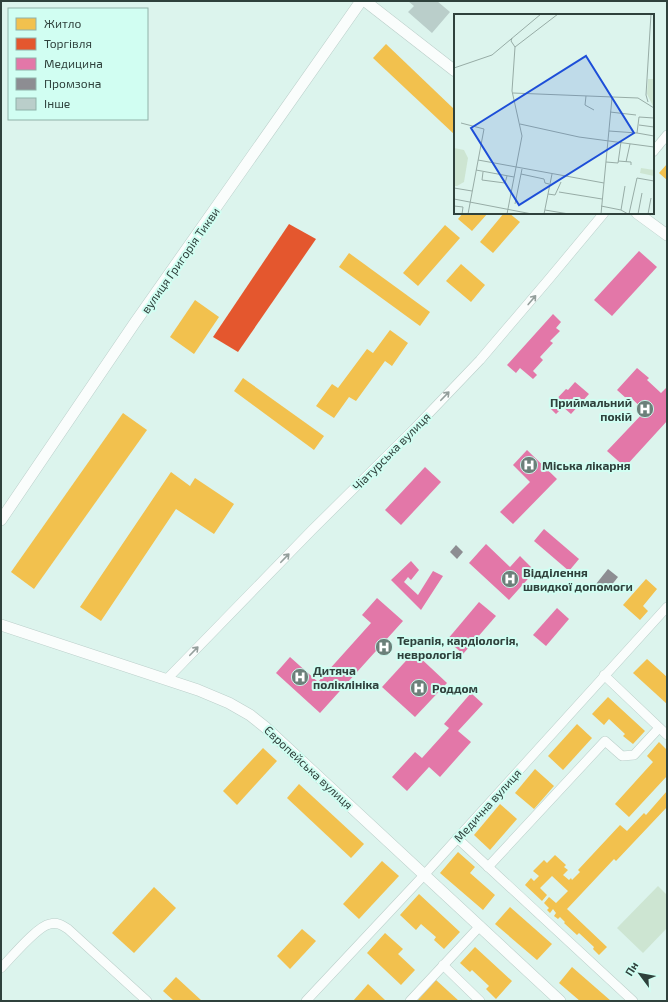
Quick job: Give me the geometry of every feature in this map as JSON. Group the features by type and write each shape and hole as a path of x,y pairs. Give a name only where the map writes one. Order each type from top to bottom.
{"street":[{"name":"вулиця Григорія Тикви","path":"1,520 139,318 361,1"},
{"path":"365,1 454,70"},
{"path":"654,151 667,135"},
{"name":"Чіатурська вулиця","path":"167,679 312,530 420,423 480,360 603,214"},
{"path":"638,214 667,235"},
{"name":"Медична вулиця","path":"306,1001 425,874 667,607"},
{"name":"Європейська вулиця","path":"1,625 198,690 223,700 250,715 271,732 425,874 560,1001"},
{"path":"604,675 667,735"},
{"path":"488,867 605,741 622,756 634,755 660,728"},
{"path":"457,838 633,1001"},
{"path":"1,968 40,929 49,924 59,923 68,928 147,1001"},
{"path":"410,1001 480,926"},
{"path":"443,965 480,1001"}],"green space":[{"path":"658,886 667,895 667,928 643,953 617,928"}],"building: Житло":[{"path":"386,44 454,109 454,134 373,58"},
{"path":"667,164 667,180 659,173"},
{"path":"462,214 487,214 472,231 458,219"},
{"path":"503,214 510,214 520,222 493,253 480,242"},
{"path":"445,225 460,238 418,286 403,273"},
{"path":"349,253 430,312 420,326 339,267"},
{"path":"461,264 485,285 471,302 446,281"},
{"path":"195,300 219,317 194,354 170,337"},
{"path":"390,330 408,343 392,366 385,361 356,401 349,397 334,418 316,406 332,384 338,388 367,349 373,353"},
{"path":"243,378 324,436 314,450 234,391"},
{"path":"123,413 147,430 34,589 11,572"},
{"path":"171,472 190,486 195,478 234,504 214,534 176,509 101,621 80,607"},
{"path":"646,579 657,589 643,606 648,611 640,620 623,605"},
{"path":"647,659 667,677 667,704 633,673"},
{"path":"608,697 645,731 633,744 623,736 625,734 609,719 604,725 592,714"},
{"path":"577,724 592,738 563,770 548,756"},
{"path":"659,742 667,750 667,776 629,817 615,804 653,762 647,756"},
{"path":"263,748 277,761 237,805 223,791"},
{"path":"535,769 554,786 534,809 515,793"},
{"path":"299,784 364,844 351,858 287,798"},
{"path":"667,791 667,807 616,861 614,859 567,909 607,947 599,955 593,949 594,947 579,933 577,935 564,923 565,922 560,917 558,919 554,916 556,913 553,909 550,913 547,910 549,908 544,903 549,897 556,903 568,891 552,876 540,888 547,895 542,901 525,885 531,878 534,881 539,876 533,871 544,860 547,863 555,855 566,865 564,867 568,870 563,875 569,880 571,878 572,880 580,872 578,870 620,825 627,831 644,813 646,815"},
{"path":"500,804 517,819 490,850 474,835"},
{"path":"458,852 475,867 470,873 495,895 483,910 440,873"},
{"path":"382,861 399,876 359,919 343,904"},
{"path":"154,887 176,908 134,953 112,933"},
{"path":"419,894 460,932 444,949 434,940 436,937 421,924 416,930 400,915"},
{"path":"510,907 552,944 537,960 495,924"},
{"path":"302,929 316,941 290,969 277,956"},
{"path":"385,933 403,949 398,954 415,970 401,985 367,953"},
{"path":"475,947 512,981 496,999 486,989 489,986 472,970 470,972 460,963"},
{"path":"572,967 611,1001 580,1001 559,983"},
{"path":"176,977 202,1001 174,1001 163,991"},
{"path":"436,980 459,1001 417,1001"},
{"path":"368,984 385,1000 384,1001 353,1001"}],"building: Торгівля":[{"path":"289,224 316,239 238,352 213,337"}],"building: Медицина":[{"path":"639,251 657,267 612,316 594,300"},
{"path":"553,314 561,322 556,328 560,331 550,341 553,343 540,357 543,360 533,371 537,375 533,379 520,368 516,373 507,365"},
{"path":"637,368 649,378 647,380 661,393 667,387 667,421 625,467 607,451 645,411 630,397 627,399 617,390"},
{"path":"575,382 589,394 571,414 563,407 556,414 549,407"},
{"path":"527,450 557,479 513,524 500,512 530,482 513,465"},
{"path":"425,467 441,482 401,525 385,510"},
{"path":"544,529 579,559 569,571 534,541"},
{"path":"486,544 510,567 520,556 535,571 509,600 469,563"},
{"path":"411,561 419,570 411,580 408,577 404,582 418,595 433,571 443,576 421,610 391,580"},
{"path":"377,598 403,621 320,713 276,673 290,657 318,682 371,623 362,615"},
{"path":"479,602 496,616 463,654 447,640"},
{"path":"557,608 569,619 546,646 533,635"},
{"path":"414,652 447,683 415,717 382,687"},
{"path":"471,693 483,704 458,731 471,742 440,777 429,767 407,791 392,777 415,752 422,758 449,728 444,724"}],"building: Промзона":[{"path":"456,545 463,552 457,559 450,552"},
{"path":"608,569 618,577 606,592 596,584"}],"building: Інше":[{"path":"408,1 437,1 450,12 432,33 408,12 414,6"}],"place":[{"name":"Приймальний покій","path":"645,409"},
{"name":"Мiська лiкарня","path":"529,465"},
{"name":"Відділення швидкої допомоги","path":"510,579"},
{"name":"Терапія, кардіологія, неврологія","path":"384,647"},
{"name":"Дитяча поліклініка","path":"300,677"},
{"name":"Роддом","path":"419,688"}]}
